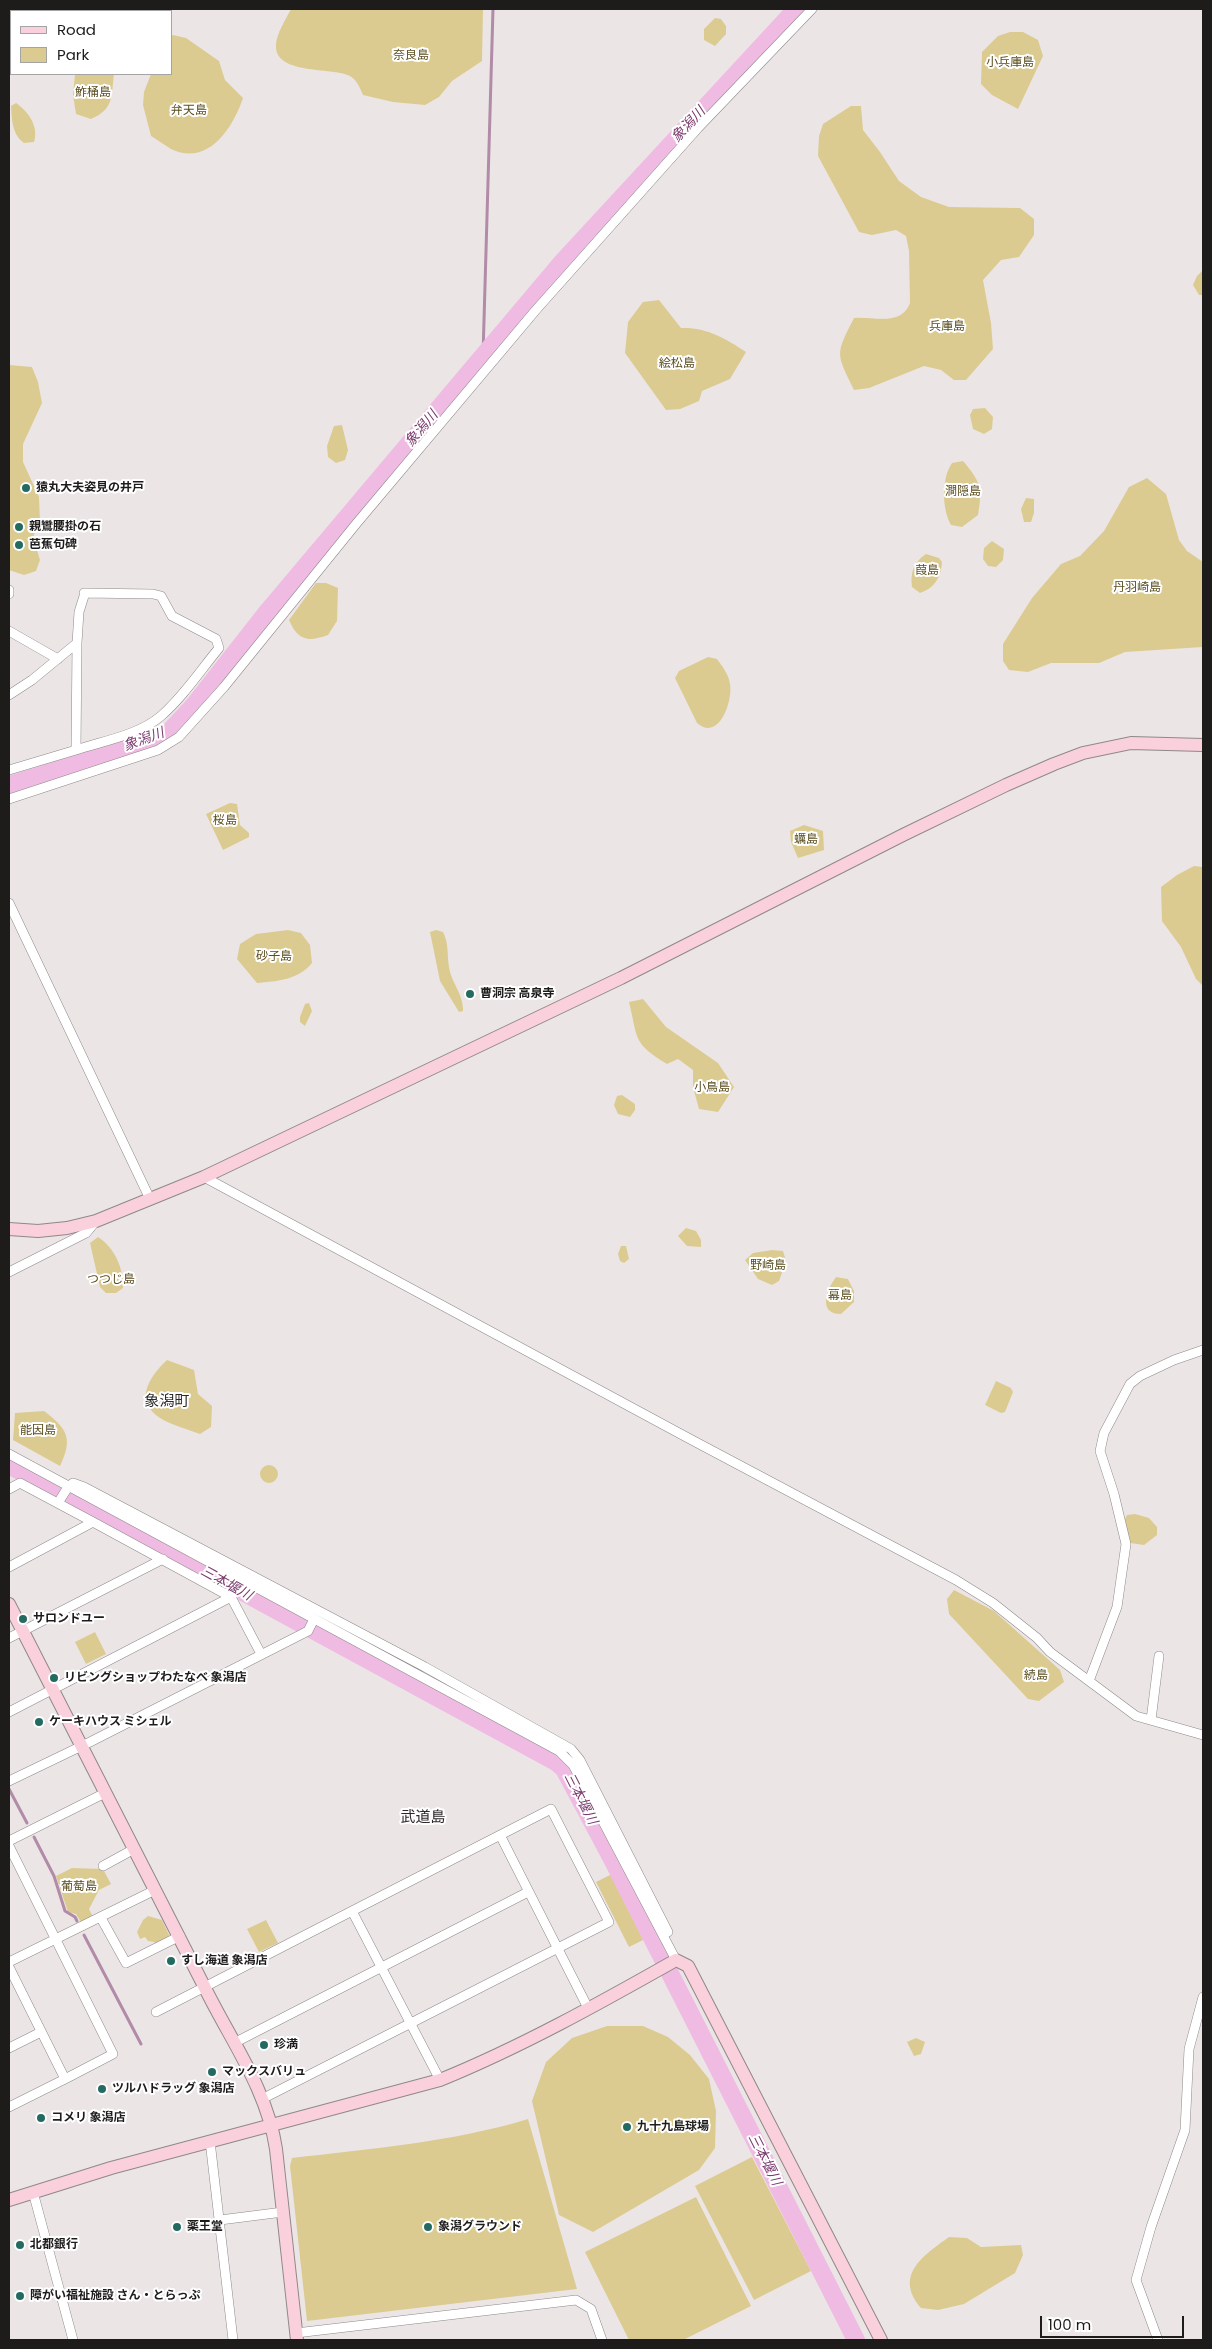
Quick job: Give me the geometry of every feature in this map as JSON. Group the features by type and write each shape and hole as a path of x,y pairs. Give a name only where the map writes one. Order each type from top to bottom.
{"street":[{"path":"9,799 158,750 179,737 224,687 356,524 535,311 705,121 812,9"},
{"path":"9,770 76,750 119,737 146,726 161,716 219,648 216,639 172,616 161,596 153,594 84,594 78,612 76,750"},
{"path":"9,631 58,659"},
{"path":"9,695 32,680 77,643"},
{"path":"9,1229 38,1231 67,1228 96,1221 204,1177 621,978 770,901 1006,785 1083,753 1131,742 1203,746"},
{"path":"9,902 150,1199"},
{"path":"204,1177 956,1580 993,1603 1037,1638 1050,1652 1136,1716 1203,1735"},
{"path":"9,1272 86,1233 96,1221"},
{"path":"1089,1681 1117,1607 1126,1544 1114,1494 1100,1451 1104,1433 1130,1384 1140,1376 1174,1360 1203,1350"},
{"path":"9,1454 559,1751 573,1765 677,1958 688,1966 881,2340"},
{"path":"58,1503 67,1487 73,1483 93,1491 425,1667 571,1749 580,1760 677,1958"},
{"path":"9,1489 20,1484 231,1596 261,1654"},
{"path":"9,1567 93,1522"},
{"path":"9,1638 162,1558"},
{"path":"9,1712 231,1596"},
{"path":"9,1604 105,1794 180,1936 204,1988 264,2098 273,2125 296,2337 576,2300 591,2309 602,2340"},
{"path":"9,1781 308,1631 314,1619"},
{"path":"1151,1720 1159,1656"},
{"path":"9,1841 105,1794"},
{"path":"156,2012 552,1809 609,1922 264,2098"},
{"path":"500,1835 588,2008"},
{"path":"9,1846 113,2054 9,2107"},
{"path":"103,1866 134,1849"},
{"path":"9,1962 155,1890"},
{"path":"234,2043 528,1892"},
{"path":"352,1911 440,2080"},
{"path":"101,1918 126,1963 180,1936"},
{"path":"9,2200 111,2168 440,2080 470,2068 588,2008 677,1958"},
{"path":"9,1967 13,1985 41,2032 65,2079"},
{"path":"1158,2340 1136,2280 1151,2227 1185,2130 1189,2049 1203,1996"},
{"path":"9,2048 41,2032"},
{"path":"210,2141 233,2340"},
{"path":"33,2192 73,2340"},
{"path":"220,2220 283,2212"}],"green space":[{"name":"奈良島","path":"291,9 483,9 482,61 452,81 439,97 425,105 393,102 363,95 356,82 350,76 342,73 294,66 284,61 278,55 276,45 278,36"},
{"path":"715,18 721,19 726,26 726,34 715,46 704,40 704,29"},
{"name":"小兵庫島","path":"1010,32 1023,32 1038,40 1043,56 1018,109 992,95 981,84 982,52 998,36"},
{"name":"弁天島","path":"172,36 186,38 219,61 225,80 243,98 239,110 226,132 207,149 196,153 184,153 171,149 151,136 143,105 144,92 151,75 172,75"},
{"name":"鮓桶島","path":"75,75 114,75 108,106 104,111 91,119 76,114 73,95"},
{"path":"16,103 32,120 35,131 34,142 24,143 17,136 12,122 11,106"},
{"name":"兵庫島","path":"851,106 861,106 863,130 899,181 921,197 949,207 1020,208 1034,219 1034,235 1019,257 1001,260 983,280 991,323 993,349 966,380 954,380 941,370 924,366 869,388 854,390 841,361 840,354 843,340 854,318 893,318 906,310 910,303 909,251 906,236 896,230 872,235 859,232 818,156 819,136 823,124"},
{"path":"1203,270 1203,295 1199,295 1193,285 1197,276"},
{"name":"絵松島","path":"659,300 681,328 707,331 746,352 730,379 702,391 699,401 680,409 666,410 625,353 628,322 643,302"},
{"path":"9,365 32,367 38,382 42,403 23,444 23,462 39,497 40,522 33,537 40,560 36,571 24,575 9,570"},
{"path":"985,408 993,417 992,429 984,434 973,429 970,415 973,409"},
{"path":"342,425 348,450 345,460 336,463 328,457 327,446 334,426"},
{"name":"澗隠島","path":"963,461 977,480 980,498 978,515 962,527 951,525 948,518 944,503 944,485 952,463"},
{"name":"丹羽崎島","path":"1147,478 1166,494 1179,540 1187,551 1203,562 1203,647 1125,652 1099,663 1051,663 1028,672 1009,670 1003,661 1003,644 1032,598 1061,564 1080,556 1104,531 1129,487"},
{"path":"1026,498 1034,499 1034,513 1031,522 1024,522 1021,509"},
{"path":"992,541 1004,549 1003,560 996,567 988,566 983,559 984,548"},
{"name":"葭島","path":"926,554 939,558 942,562 939,577 930,588 920,593 912,587 912,577 918,560"},
{"path":"316,583 326,583 338,588 337,621 328,635 309,639 300,636 289,620"},
{"path":"708,657 717,659 727,674 730,691 727,709 723,717 712,727 705,727 697,723 675,678 679,671"},
{"name":"桜島","path":"230,803 237,804 240,825 249,833 249,837 223,850 206,814"},
{"name":"蠣島","path":"804,825 823,831 824,850 798,858 791,842 790,831"},
{"path":"1194,866 1203,867 1203,986 1196,979 1181,947 1162,921 1161,887 1177,875"},
{"name":"砂子島","path":"288,930 301,933 310,945 312,963 300,973 287,979 257,983 237,959 240,944 256,934"},
{"path":"436,930 443,932 445,936 450,973 462,999 463,1011 459,1012 440,981 430,932"},
{"name":"小鳥島","path":"643,999 666,1027 718,1063 734,1087 718,1112 699,1109 693,1087 693,1070 678,1059 667,1064 648,1051 638,1039 629,1002"},
{"path":"309,1003 312,1011 305,1026 300,1022 300,1017 305,1004"},
{"path":"622,1095 635,1104 635,1110 630,1117 618,1114 614,1105 617,1096"},
{"path":"686,1228 696,1231 701,1240 701,1247 687,1246 678,1236"},
{"name":"つつじ島","path":"98,1237 109,1246 120,1266 123,1288 116,1293 106,1293 100,1287 90,1243"},
{"path":"621,1246 626,1246 629,1259 624,1263 620,1261 618,1254"},
{"name":"野崎島","path":"772,1250 783,1251 786,1261 779,1281 772,1285 758,1279 745,1260 753,1253"},
{"name":"幕島","path":"836,1277 848,1279 854,1291 854,1302 841,1314 829,1310 826,1305 827,1294"},
{"path":"167,1360 194,1370 198,1394 212,1406 211,1427 200,1434 160,1418 147,1404 147,1388 150,1381"},
{"path":"996,1381 1011,1388 1013,1392 1005,1412 1001,1413 985,1405"},
{"name":"能因島","path":"44,1411 58,1423 66,1435 66,1449 60,1466 13,1440 15,1413"},
{"path":"269,1465 275,1468 278,1474 275,1480 269,1483 263,1480 260,1474 263,1468"},
{"path":"1135,1514 1149,1518 1157,1527 1157,1535 1144,1545 1130,1543 1125,1519 1127,1515"},
{"name":"続島","path":"954,1590 994,1611 1060,1670 1064,1682 1039,1701 1028,1699 949,1614 947,1599"},
{"path":"95,1632 106,1654 86,1664 75,1642"},
{"name":"葡萄島","path":"72,1868 103,1869 111,1884 99,1890 89,1909 93,1917 81,1922 76,1914 68,1912 56,1876"},
{"path":"612,1874 645,1939 629,1947 596,1882"},
{"path":"148,1916 162,1920 170,1937 156,1944 148,1941 145,1937 140,1939 137,1932 143,1920"},
{"path":"266,1920 278,1943 259,1952 247,1929"},
{"name":"九十九島球場","path":"607,2026 643,2026 668,2037 690,2055 709,2079 716,2111 715,2148 699,2170 593,2232 559,2215 532,2101 546,2062 572,2038"},
{"path":"916,2038 925,2042 921,2054 914,2056 907,2042"},
{"name":"象潟グラウンド","path":"528,2119 577,2289 307,2321 290,2166 292,2158 441,2139 470,2134"},
{"path":"752,2157 811,2271 754,2300 695,2186"},
{"path":"696,2197 751,2306 683,2340 629,2340 585,2252"},
{"path":"949,2237 967,2238 981,2247 1021,2245 1023,2255 1015,2273 964,2304 938,2310 921,2308 913,2296 910,2286 911,2276 915,2267 922,2259"}],"waterway":[{"path":"483,355 493,9"},
{"name":"象潟川","path":"9,785 152,740 168,733 194,705 267,612 563,261 796,9"},
{"name":"三本堰川","path":"9,1465 556,1762 564,1769 612,1859 856,2340"},
{"path":"9,1789 27,1823"},
{"path":"34,1837 54,1876 65,1911 75,1917 77,1921"},
{"path":"84,1935 141,2044"}],"place":[{"name":"猿丸大夫姿見の井戸","path":"26,488"},
{"name":"親鸞腰掛の石","path":"19,527"},
{"name":"芭蕉句碑","path":"19,545"},
{"name":"曹洞宗 高泉寺","path":"470,994"},
{"name":"サロンドユー","path":"23,1619"},
{"name":"リビングショップわたなべ 象潟店","path":"54,1678"},
{"name":"ケーキハウス ミシェル","path":"39,1722"},
{"name":"すし海道 象潟店","path":"171,1961"},
{"name":"珍満","path":"264,2045"},
{"name":"マックスバリュ","path":"212,2072"},
{"name":"ツルハドラッグ 象潟店","path":"102,2089"},
{"name":"コメリ 象潟店","path":"41,2118"},
{"name":"九十九島球場","path":"627,2127"},
{"name":"薬王堂","path":"177,2227"},
{"name":"象潟グラウンド","path":"428,2227"},
{"name":"北都銀行","path":"20,2245"},
{"name":"障がい福祉施設 さん・とらっぷ","path":"20,2296"}],"district":[{"name":"象潟町","path":"167,1402"},
{"name":"武道島","path":"423,1818"}]}
